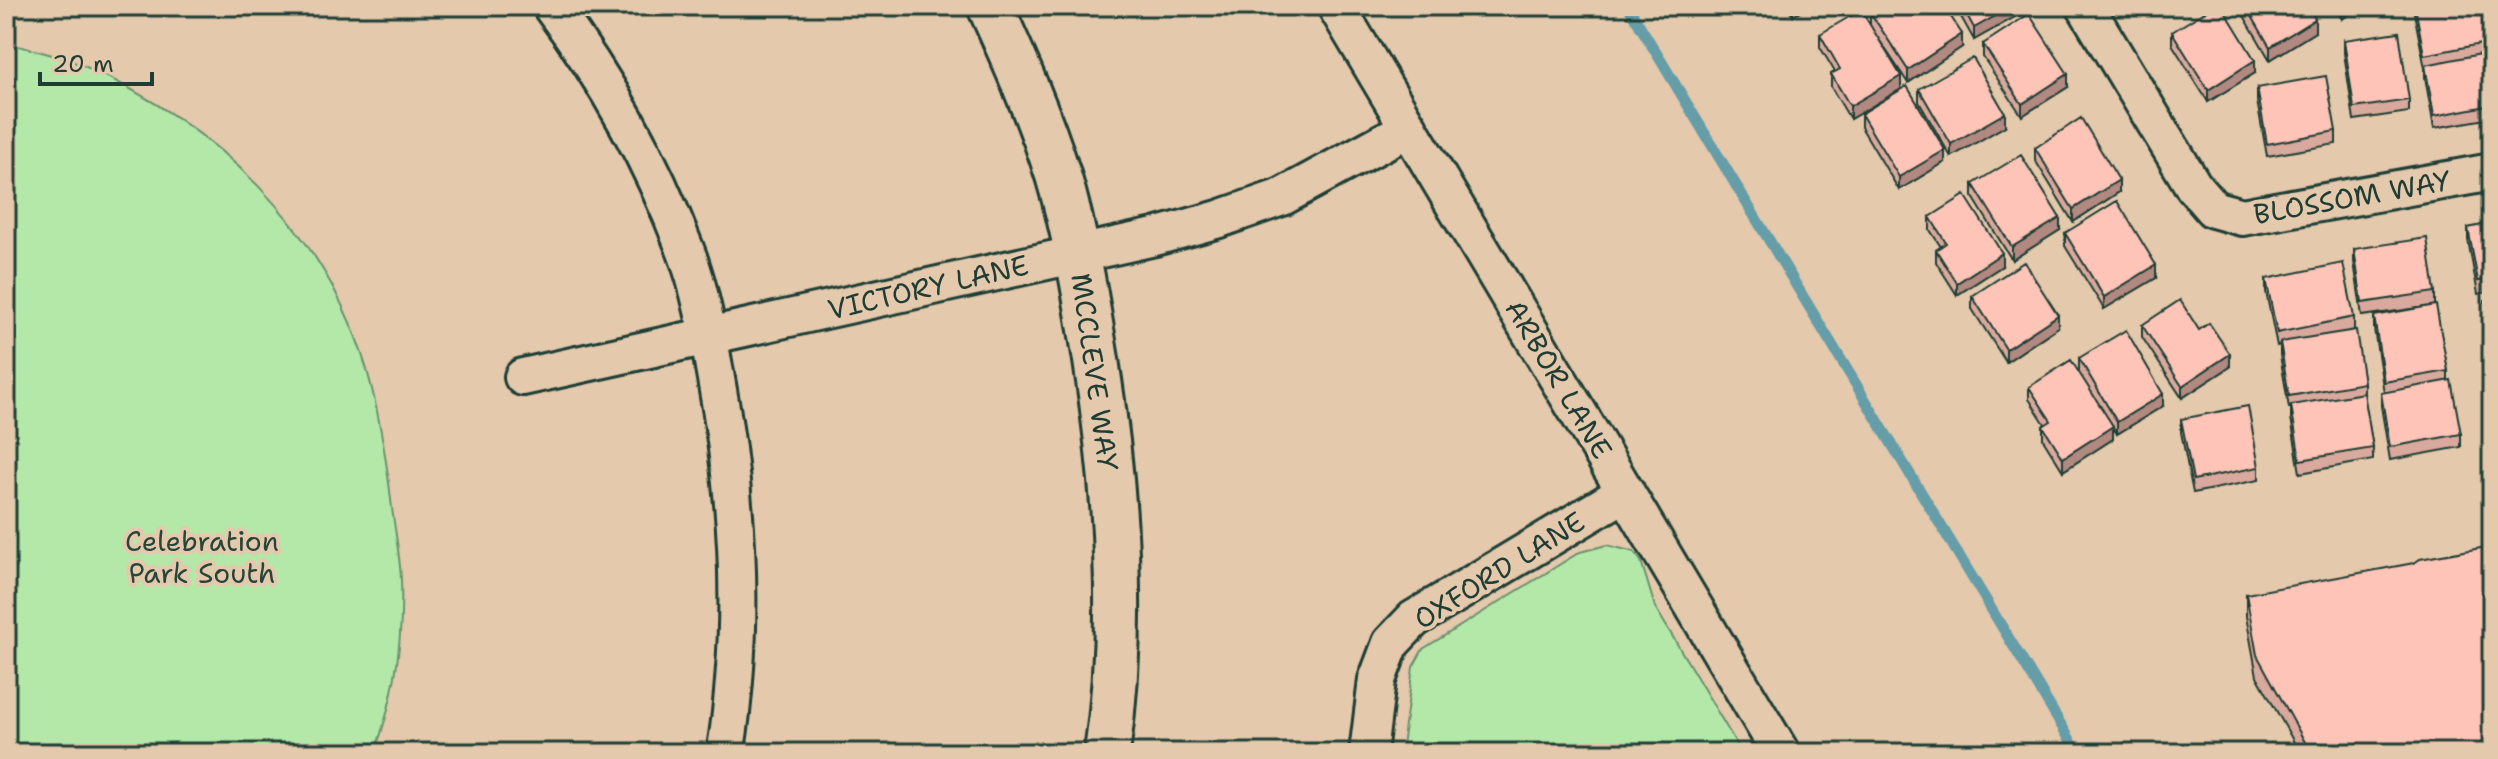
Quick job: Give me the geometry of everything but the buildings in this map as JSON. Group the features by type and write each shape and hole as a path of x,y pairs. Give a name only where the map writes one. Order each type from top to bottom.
{"street":[{"path":"551,6 617,103 654,177 687,252 709,337 725,429 736,527 738,638 725,753"},
{"name":"MCCLEVE WAY","path":"990,6 1023,80 1057,175 1077,254 1105,418 1115,521 1116,624 1107,753"},
{"name":"ARBOR LANE","path":"1336,6 1781,753"},
{"name":"BLOSSOM WAY","path":"2085,6 2194,187 2213,209 2242,217 2492,172"},
{"name":"VICTORY LANE","path":"523,377 1155,237 1282,197 1409,128"},
{"name":"OXFORD LANE","path":"1368,753 1377,680 1391,643 1414,619 1626,492"}],"green space":[{"name":"Celebration Park South","path":"6,43 82,65 131,89 220,150 259,186 293,227 323,271 348,319 367,370 379,421 400,562 401,624 396,668 374,753 6,753"},
{"path":"1607,545 1634,552 1641,561 1655,607 1742,753 1401,753 1413,667 1423,649 1580,552"}],"waterway":[{"path":"1628,6 2078,753"}]}
